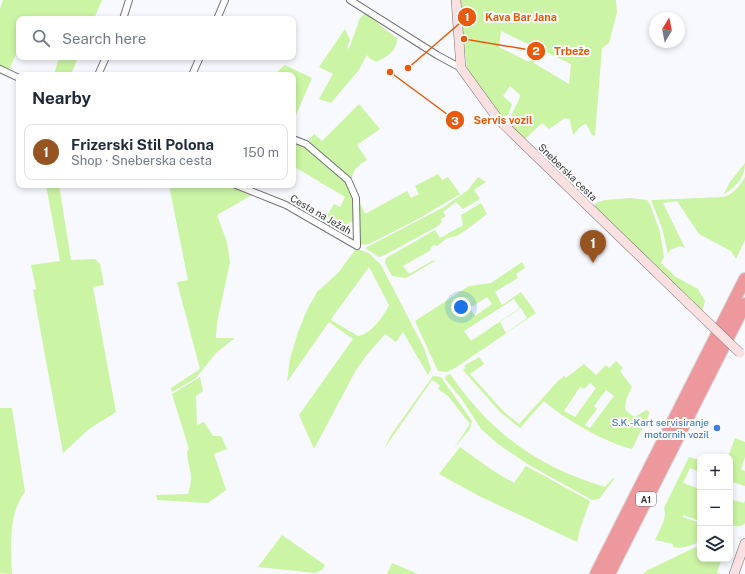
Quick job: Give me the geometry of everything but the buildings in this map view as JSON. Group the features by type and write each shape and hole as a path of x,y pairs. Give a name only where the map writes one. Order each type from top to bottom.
{"highway":[{"name":"A1","path":"596,574 745,279"},
{"name":"A1","path":"609,574 745,304"}],"street":[{"path":"124,16 129,0"},
{"path":"218,16 225,0"},
{"name":"Sneberska cesta","path":"350,0 437,55 461,68 498,119 743,355"},
{"path":"456,0 461,68"},
{"path":"99,72 105,60"},
{"path":"193,72 199,60"},
{"path":"0,69 16,77"},
{"name":"Cesta na Ježah","path":"244,188 286,205 357,246 356,198 348,180 306,144 296,141"},
{"path":"734,574 745,543"}],"green space":[{"path":"3,0 102,0 95,16 16,16 16,55 8,72 0,68 0,9"},
{"path":"459,0 616,0 617,12 609,43 602,48 595,136 592,135 586,124 581,126 573,135 570,120 565,118 549,129 542,123 524,140 510,123 511,115 520,95 510,86 503,96 512,104 509,113 504,120 470,75 467,68","holes":["501,31 534,47 529,62 499,47","540,49 571,64 569,84 534,63"]},
{"path":"365,13 397,38 396,46 391,53 376,62 367,55 358,71 331,103 319,99 333,74 319,67 345,29 350,40 347,47 349,49 360,18"},
{"path":"58,60 77,60 72,72 55,72"},
{"path":"285,65 312,78 296,115 296,72 278,71"},
{"path":"359,104 380,129 357,145 367,160 356,168 351,181 309,143 314,134 322,141"},
{"path":"296,141 300,142 338,172 353,191 353,223 351,221 339,235 323,222 334,204 340,207 345,197 296,168"},
{"path":"745,163 742,177 724,194 730,182"},
{"path":"438,174 442,180 448,177 460,194 418,219 369,244 360,245 357,240 360,203 365,214 407,191 411,198 419,194 415,186"},
{"path":"478,177 486,182 474,190 480,199 463,209 456,202 443,212 446,216 441,219 442,222 438,226 383,256 379,257 365,248 444,207 468,190"},
{"path":"745,177 745,240 736,259 731,251 699,234 677,201 663,203 685,248 680,246 670,250 668,254 662,228 651,200 723,197 736,189"},
{"path":"47,188 59,188 71,260 95,259 100,264 104,285 93,287 116,412 89,429 63,453 33,290 36,289 31,265 60,261"},
{"path":"170,188 237,188 252,195 217,215 227,242 230,262 217,323 216,338 235,338 216,353 196,378 172,392 171,388 200,369 177,282 188,280"},
{"path":"630,198 647,200 650,204 660,232 664,257 661,263 676,277 698,289 705,301 702,312 594,206 596,203 605,200"},
{"path":"481,203 487,214 457,236 447,238 437,246 434,245 430,248 431,250 403,266 409,274 434,260 435,261 406,278 392,276 385,263 386,258 435,230 440,238 463,225 461,215"},
{"path":"355,250 361,250 370,254 381,265 424,348 431,369 428,375 403,332 396,342 385,334 356,370 314,449 299,415 353,339 329,322 287,382 290,359 298,332 307,310 317,292 339,272","holes":["369,267 389,305 372,329 363,335 358,336 331,320"]},
{"path":"522,262 525,268 516,274 518,278 495,292 502,305 521,292 536,313 455,368 447,372 438,371 415,321 469,286 491,283","holes":["487,297 492,304 475,316 470,308","514,299 520,308 471,341 464,331","521,308 527,318 506,333 500,322"]},
{"path":"479,357 484,364 470,374 504,412 519,424 564,376 566,378 584,364 596,375 606,365 609,368 616,361 623,368 620,371 632,387 626,400 625,409 635,417 646,410 650,412 632,449 610,442 586,430 552,408 544,401 520,428 500,412 463,370 466,368 464,366","holes":["590,383 596,388 575,417 564,411 580,387 584,389","606,390 614,396 590,428 585,425 597,409 594,406"]},
{"path":"450,374 465,395 499,430 517,445 537,458 580,479 605,487 614,477 614,479 599,499 592,500 529,465 498,444 481,429 461,398 445,379 446,376"},
{"path":"433,376 441,377 472,421 470,429 454,448 470,424 448,396 438,389 440,385 432,380 384,449 391,435"},
{"path":"200,377 203,391 196,396 197,425 204,422 213,436 221,436 227,449 214,454 226,490 208,503 157,500 156,495 188,494 191,482 187,452 189,449 172,394"},
{"path":"0,408 12,408 25,492 16,510 13,521 11,542 12,574 0,573"},
{"path":"735,438 745,442 745,457 741,469 745,471 745,486 733,482 733,454 729,454"},
{"path":"460,447 492,470 514,483 526,466 590,501 577,542 479,496 439,474"},
{"path":"689,457 697,459 697,471 690,468 683,483 697,488 697,520 683,515 683,517 697,522 697,542 687,547 680,548 673,547 673,544 655,540 664,520 664,508"},
{"path":"733,500 744,503 745,500 745,523 742,526 733,525"},
{"path":"282,535 325,565 322,570 315,573 258,567"},
{"path":"697,546 697,562 721,562 717,572 720,574 643,574 648,570"},
{"path":"392,563 418,574 387,574"}],"place":[{"name":"Trbeže","path":"464,39"},
{"name":"Kava Bar Jana","path":"408,68"},
{"name":"Servis vozil","path":"390,72"},
{"name":"Frizerski Stil Polona","path":"593,263"},
{"name":"S.K.-Kart servisiranje motornih vozil","path":"717,428"}]}
